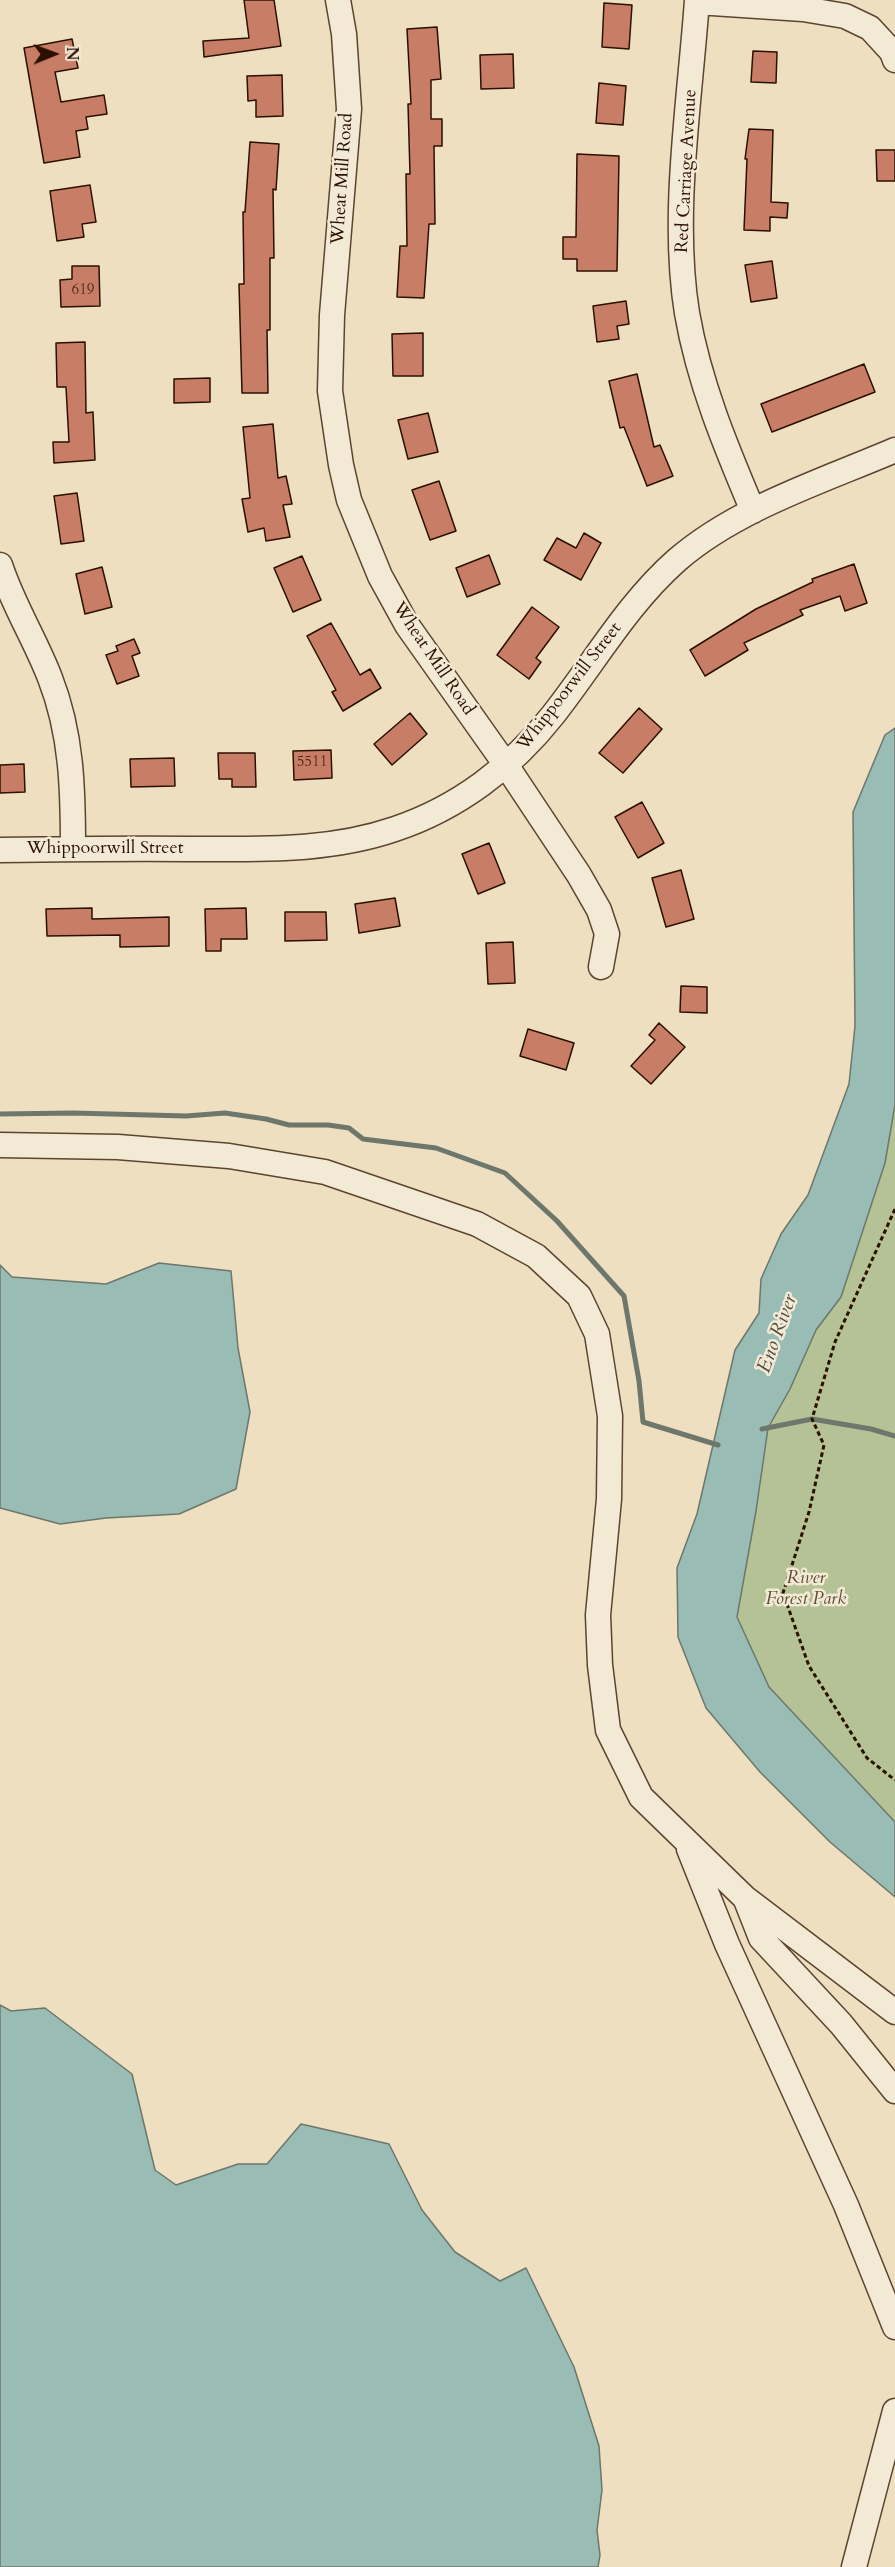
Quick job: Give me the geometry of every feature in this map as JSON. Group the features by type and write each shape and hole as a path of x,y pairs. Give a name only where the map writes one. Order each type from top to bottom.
{"street":[{"name":"Wheat Mill Road","path":"338,0 346,57 349,109 332,315 330,391 341,465 361,534 407,626 506,765 579,875 599,910 607,934 601,968"},
{"path":"697,1 803,9 845,16 870,28 892,52 895,60"},
{"name":"Red Carriage Avenue","path":"697,1 681,201 683,280 696,356 711,410 753,511"},
{"name":"Whippoorwill Street","path":"0,850 290,849 346,842 396,829 421,819 476,789 506,765 553,715 644,594 668,569 700,542 753,511 895,450"},
{"path":"0,565 21,618 50,678 69,742 73,776 73,849"},
{"path":"0,1145 118,1147 229,1156 325,1172 477,1224 536,1256 579,1296 597,1334 609,1416 609,1499 598,1615 600,1665 608,1730 641,1797 745,1898 895,2012"},
{"path":"686,1841 727,1944 846,2205 895,2327"},
{"path":"745,1898 761,1938 841,2024 895,2091"},
{"path":"854,2567 895,2411"}],"path":[{"path":"895,1209 835,1342 812,1419 824,1445 809,1512 783,1593 809,1666 867,1758 895,1780"}],"green space":[{"name":"River Forest Park","path":"895,1063 895,1854 716,1655 716,1563"}],"water":[{"name":"Eno River","path":"895,728 895,1105 885,1163 841,1297 816,1330 790,1389 768,1428 737,1617 769,1687 895,1822 895,1897 830,1842 760,1772 706,1708 678,1637 677,1568 697,1514 735,1350 759,1313 761,1279 781,1234 808,1195 849,1084 855,1026 853,812 885,735"},
{"path":"159,1263 231,1271 238,1348 250,1412 236,1489 179,1514 106,1518 60,1524 0,1508 0,1265 12,1277 106,1284"},
{"path":"0,2005 11,2011 45,2008 132,2074 155,2170 176,2185 238,2164 267,2164 301,2124 389,2144 422,2210 455,2252 500,2281 526,2268 574,2367 599,2446 602,2490 597,2530 600,2555 598,2567 0,2567"}],"building":[{"path":"244,0 274,0 281,46 204,57 203,41 249,38"},
{"path":"604,3 632,5 629,49 602,47"},
{"path":"437,27 441,79 431,80 431,119 442,119 442,146 434,146 435,224 429,224 424,298 397,297 400,246 407,246 406,174 410,174 408,104 411,104 407,29"},
{"path":"72,39 78,68 55,72 61,102 104,95 107,114 86,117 88,129 76,131 80,157 44,163 24,48"},
{"path":"753,51 777,52 776,83 751,82"},
{"path":"513,54 514,88 481,89 480,55"},
{"path":"282,75 283,116 256,117 256,100 248,101 247,76"},
{"path":"599,83 626,86 623,125 596,123"},
{"path":"749,129 773,130 771,202 788,203 787,218 770,217 770,231 744,230 747,159 745,159"},
{"path":"250,142 279,144 276,190 273,189 274,258 270,258 270,330 267,330 268,393 242,393 239,284 244,284 243,212 245,212"},
{"path":"876,150 895,150 895,181 877,181"},
{"path":"577,154 619,156 617,271 577,271 577,259 563,259 563,237 576,237"},
{"path":"90,185 96,222 82,224 84,237 57,241 50,191"},
{"path":"772,261 777,298 751,302 745,265"},
{"path":"72,266 99,266 100,306 61,307 60,280 72,279"},
{"path":"626,301 629,324 617,326 619,339 597,342 593,306"},
{"path":"423,333 423,376 393,376 392,334"},
{"path":"85,342 86,413 93,412 95,460 54,463 53,442 69,442 66,387 57,387 56,343"},
{"path":"864,364 875,392 772,432 761,404"},
{"path":"637,374 654,447 660,445 673,476 647,486 624,427 620,428 609,381"},
{"path":"210,378 210,402 174,403 174,379"},
{"path":"428,413 438,452 408,459 398,420"},
{"path":"273,424 278,478 286,476 292,504 283,505 290,537 266,541 264,528 248,532 242,499 250,498 243,427"},
{"path":"439,481 456,531 430,540 412,490"},
{"path":"77,493 84,541 61,544 54,496"},
{"path":"584,533 601,543 581,580 544,560 557,538 576,548"},
{"path":"489,555 500,584 467,597 456,568"},
{"path":"302,556 321,600 293,612 274,568"},
{"path":"854,564 867,603 845,611 840,596 800,610 803,615 744,643 748,650 705,676 690,650 756,609 813,582 812,579"},
{"path":"102,567 112,607 85,614 76,574"},
{"path":"532,607 559,627 536,658 541,662 529,679 497,655"},
{"path":"331,623 360,675 370,669 381,688 343,711 332,692 336,690 307,636"},
{"path":"134,639 140,653 132,656 139,676 117,684 106,655 118,651 116,646"},
{"path":"639,708 662,729 623,773 599,753"},
{"path":"410,713 427,734 392,765 374,744"},
{"path":"331,750 332,778 294,780 293,751"},
{"path":"218,753 255,753 256,787 232,787 232,779 219,779"},
{"path":"174,758 175,786 131,787 130,759"},
{"path":"24,764 25,792 0,793 0,765"},
{"path":"642,802 664,843 638,858 615,817"},
{"path":"489,843 505,883 478,894 462,854"},
{"path":"681,870 694,919 666,927 652,878"},
{"path":"395,898 400,926 359,933 355,904"},
{"path":"92,908 92,919 169,917 169,946 120,947 120,935 47,936 46,909"},
{"path":"246,908 247,939 221,939 221,951 206,951 205,909"},
{"path":"285,912 326,912 327,940 285,941"},
{"path":"513,942 515,983 488,984 486,943"},
{"path":"681,986 707,987 707,1013 680,1012"},
{"path":"659,1023 685,1047 651,1084 631,1066 655,1040 649,1035"},
{"path":"528,1029 574,1043 566,1070 520,1056"}],"waterway":[{"path":"0,1114 186,1116 225,1113 289,1125 328,1125 349,1128 363,1139 436,1148 505,1173 557,1221 624,1296 639,1381 643,1422 718,1445"},
{"path":"762,1429 812,1419 871,1429 895,1436"}]}
